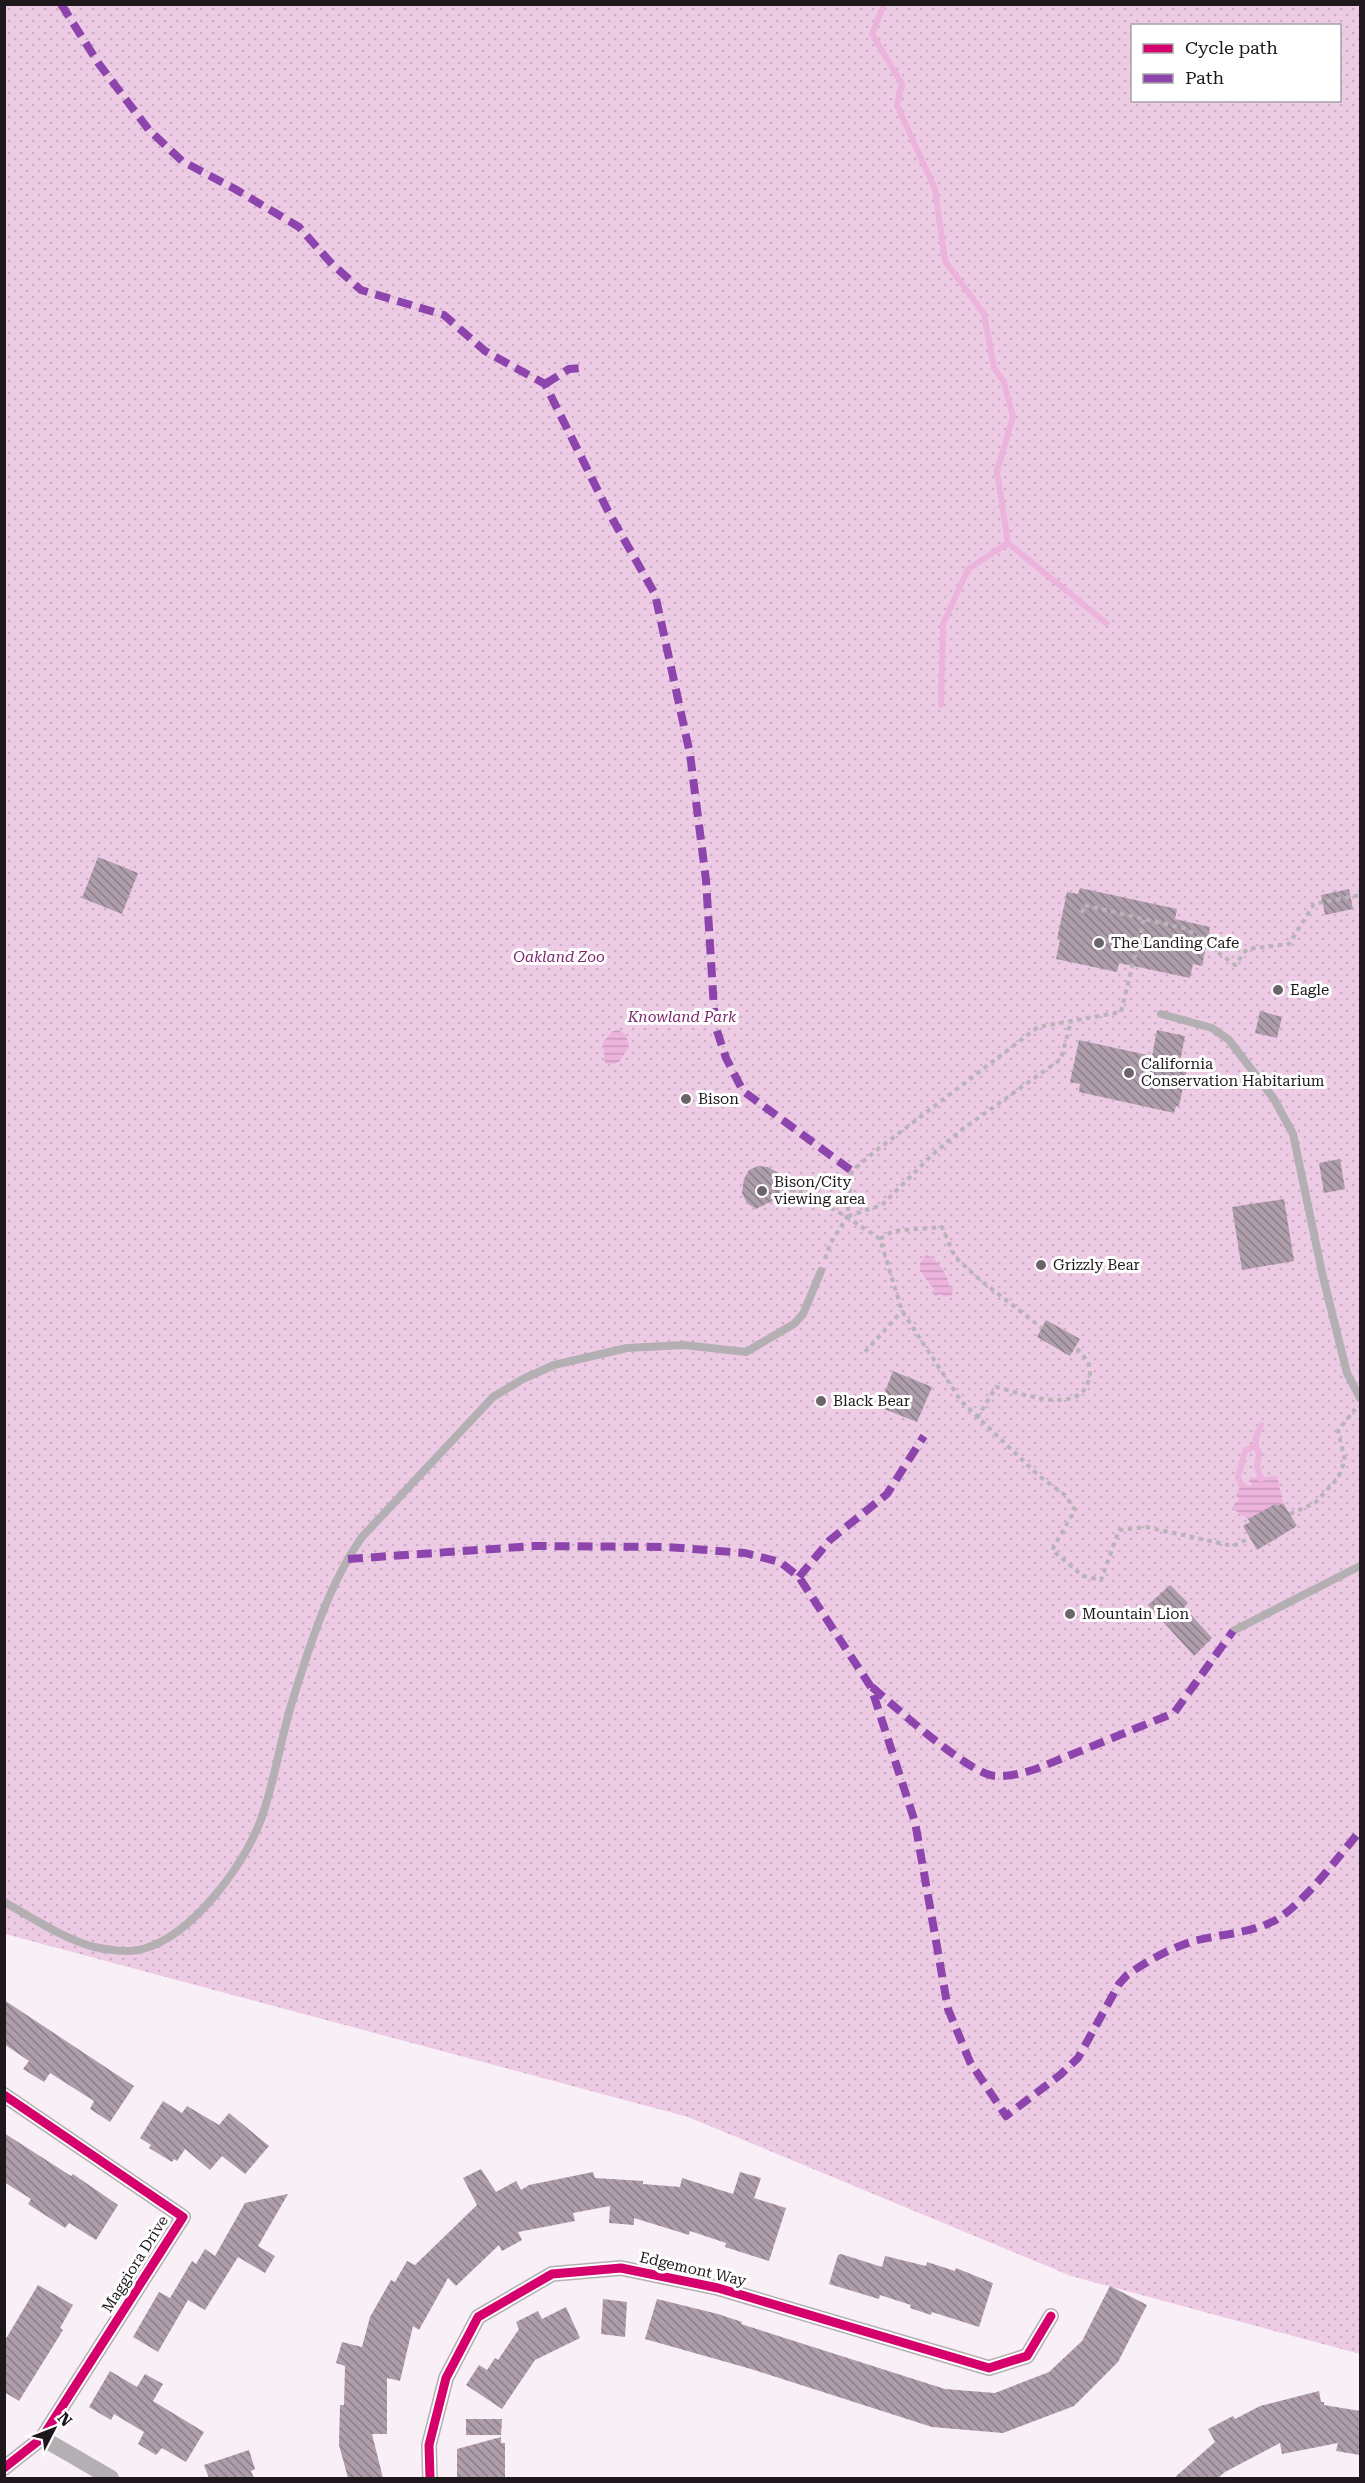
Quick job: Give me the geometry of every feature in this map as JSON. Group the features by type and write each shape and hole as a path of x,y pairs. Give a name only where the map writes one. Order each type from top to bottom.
{"street":[{"name":"Maggiora Drive","path":"4,2095 183,2217 42,2438 4,2468"},
{"name":"Edgemont Way","path":"430,2478 429,2445 446,2378 478,2317 552,2274 621,2268 718,2288 857,2331 989,2368 1027,2356 1051,2316"},
{"path":"42,2438 111,2478"}],"lane":[{"path":"1161,1014 1212,1028 1229,1040 1274,1099 1293,1134 1323,1277 1347,1373 1360,1400"},
{"path":"4,1902 60,1933 94,1947 122,1950 143,1949 164,1939 195,1918 221,1887 243,1854 260,1821 293,1700 324,1613 350,1553 362,1537 493,1397 523,1378 554,1365 627,1348 684,1346 746,1352 794,1324 803,1314 820,1271"},
{"path":"1233,1631 1360,1566"}],"path":[{"path":"1082,913 1084,905 1186,929 1234,964 1247,949 1289,944 1314,904 1360,895"},
{"path":"820,1271 830,1244 847,1216 852,1171 1038,1027 1121,1012 1144,919"},
{"path":"847,1216 882,1205 930,1156 960,1131 1061,1059 1071,1021"},
{"path":"763,1186 802,1192 847,1216 880,1239 902,1311 961,1401 1039,1476 1065,1495 1076,1510 1052,1550 1083,1576 1101,1580 1119,1530 1146,1527 1233,1545 1250,1538"},
{"path":"880,1239 893,1231 942,1227 955,1257 980,1280 1042,1328"},
{"path":"865,1353 902,1311"},
{"path":"977,1418 996,1387 1060,1402 1073,1398 1087,1387 1091,1370 1086,1358 1075,1347"},
{"path":"1290,1514 1315,1503 1338,1478 1345,1460 1338,1431 1360,1400"}],"green space":[{"name":"Knowland Park","path":"5,5 1360,5 1360,2354 1071,2276 688,2117 5,1934"}],"shaded area":[{"path":"618,1030 626,1037 629,1047 619,1062 605,1063 603,1042 613,1031"},
{"path":"926,1255 934,1260 947,1277 950,1287 953,1288 952,1295 935,1296 933,1288 920,1271 920,1263"},
{"path":"1277,1476 1283,1502 1248,1519 1233,1509 1239,1499 1236,1496 1241,1484 1250,1486 1251,1478"}],"building":[{"path":"98,857 138,873 122,914 82,898"},
{"path":"1080,888 1177,909 1175,919 1210,927 1202,966 1193,964 1190,978 1119,963 1117,972 1056,959 1060,940 1057,939 1067,892 1078,894"},
{"path":"1349,889 1353,909 1325,915 1321,895"},
{"path":"1260,1011 1282,1017 1277,1038 1255,1033"},
{"name":"California Conservation Habitarium","path":"1157,1030 1185,1036 1180,1062 1188,1064 1179,1106 1176,1106 1174,1113 1079,1092 1080,1084 1070,1082 1079,1040 1152,1056"},
{"path":"1340,1159 1345,1189 1324,1193 1319,1163"},
{"name":"Bison/City viewing area","path":"758,1166 768,1167 778,1173 782,1181 779,1195 756,1209 747,1203 742,1193 744,1179 749,1170"},
{"path":"1284,1199 1294,1261 1242,1270 1232,1207"},
{"path":"1046,1320 1080,1339 1070,1356 1037,1337"},
{"path":"893,1371 932,1387 917,1422 879,1407"},
{"path":"1283,1503 1297,1526 1257,1550 1243,1526 1250,1522 1248,1519 1275,1504 1277,1506"},
{"path":"1170,1585 1188,1603 1184,1607 1212,1638 1194,1656 1148,1605"},
{"path":"4,2000 134,2086 110,2122 90,2109 94,2101 50,2073 44,2082 23,2069 29,2061 4,2044"},
{"path":"163,2101 182,2113 187,2106 219,2125 229,2113 269,2146 245,2174 222,2156 210,2170 185,2149 177,2161 174,2159 172,2162 149,2148 151,2145 140,2138"},
{"path":"4,2133 71,2176 73,2174 118,2205 96,2240 69,2223 65,2228 28,2204 31,2199 4,2182"},
{"path":"481,2169 496,2192 516,2181 521,2190 529,2185 593,2172 595,2178 643,2181 643,2184 680,2187 682,2178 733,2194 740,2172 761,2178 754,2198 786,2208 769,2261 725,2247 726,2243 690,2231 689,2235 634,2218 634,2225 609,2223 610,2206 573,2213 575,2221 518,2232 522,2240 502,2251 499,2245 456,2286 448,2278 419,2330 413,2326 400,2381 387,2378 387,2434 372,2434 383,2478 348,2478 339,2445 340,2405 344,2405 345,2366 336,2363 342,2342 362,2347 370,2317 391,2280 395,2282 407,2261 415,2265 477,2205 463,2178"},
{"path":"288,2194 258,2246 275,2256 265,2273 238,2257 205,2310 188,2300 158,2352 133,2337 159,2292 170,2298 192,2261 196,2264 205,2249 215,2256 245,2203"},
{"path":"838,2255 882,2267 885,2256 926,2266 927,2262 955,2271 956,2268 993,2283 979,2327 932,2312 931,2315 910,2308 911,2305 880,2295 879,2299 829,2284"},
{"path":"38,2285 73,2305 60,2328 63,2330 19,2401 4,2392 4,2342"},
{"path":"1110,2286 1147,2305 1118,2362 1074,2406 1003,2433 932,2427 751,2369 645,2339 657,2299 718,2314 742,2322 741,2324 945,2389 995,2393 1049,2372 1082,2341"},
{"path":"603,2299 627,2302 625,2337 601,2334"},
{"path":"566,2307 580,2338 535,2360 502,2409 466,2385 479,2365 487,2370 495,2358 498,2360 519,2329 516,2322 538,2311 542,2319"},
{"path":"110,2371 137,2387 145,2374 163,2384 153,2401 204,2432 186,2462 162,2448 156,2455 138,2444 144,2432 114,2414 111,2420 89,2407"},
{"path":"1319,2391 1321,2402 1324,2402 1324,2405 1360,2411 1360,2455 1336,2451 1338,2443 1282,2454 1280,2443 1218,2478 1174,2478 1215,2442 1208,2429 1260,2406"},
{"path":"466,2419 502,2419 501,2435 466,2435"},
{"path":"501,2437 501,2443 505,2443 505,2478 457,2478 457,2449"},
{"path":"249,2450 255,2469 251,2471 254,2478 209,2478 204,2465"}],"waterway":[{"path":"884,4 872,34 902,84 897,105 935,189 945,261 984,314 994,368 1004,382 1013,417 997,471 1008,543 968,569 943,624 941,705"},
{"path":"1008,543 1106,623"},
{"path":"1261,1425 1256,1443 1259,1453 1257,1466 1261,1479"},
{"path":"1241,1484 1238,1477 1245,1451 1255,1446"}],"marked path":[{"path":"61,4 99,64 149,130 182,161 299,227 332,264 361,290 444,315 485,351 545,384 608,511 655,594 690,754 706,880 715,1025 726,1058 743,1091 852,1171"},
{"path":"545,384 569,369 581,368"},
{"path":"799,1577 830,1540 887,1494 924,1436"},
{"path":"348,1559 535,1546 667,1547 745,1553 780,1562 799,1577 871,1687 915,1822 948,2009 970,2062 1006,2116 1060,2075 1078,2058 1119,1984 1127,1975 1152,1959 1180,1946 1256,1928 1274,1921 1297,1904 1360,1831"},
{"path":"872,1687 932,1738 968,1764 995,1776 1011,1775 1036,1769 1174,1713 1233,1631"}],"cycle path":[{"path":"4,2095 183,2217 42,2438 4,2468"},
{"path":"430,2478 429,2445 446,2378 478,2317 552,2274 621,2268 718,2288 989,2368 1027,2356 1051,2316"}],"place":[{"name":"The Landing Cafe","path":"1099,943"},
{"name":"Eagle","path":"1278,990"},
{"name":"California Conservation Habitarium","path":"1129,1073"},
{"name":"Bison","path":"686,1099"},
{"name":"Bison/City viewing area","path":"762,1191"},
{"name":"Grizzly Bear","path":"1041,1265"},
{"name":"Black Bear","path":"821,1401"},
{"name":"Mountain Lion","path":"1070,1614"}],"park label":[{"name":"Oakland Zoo","path":"559,957"}]}
